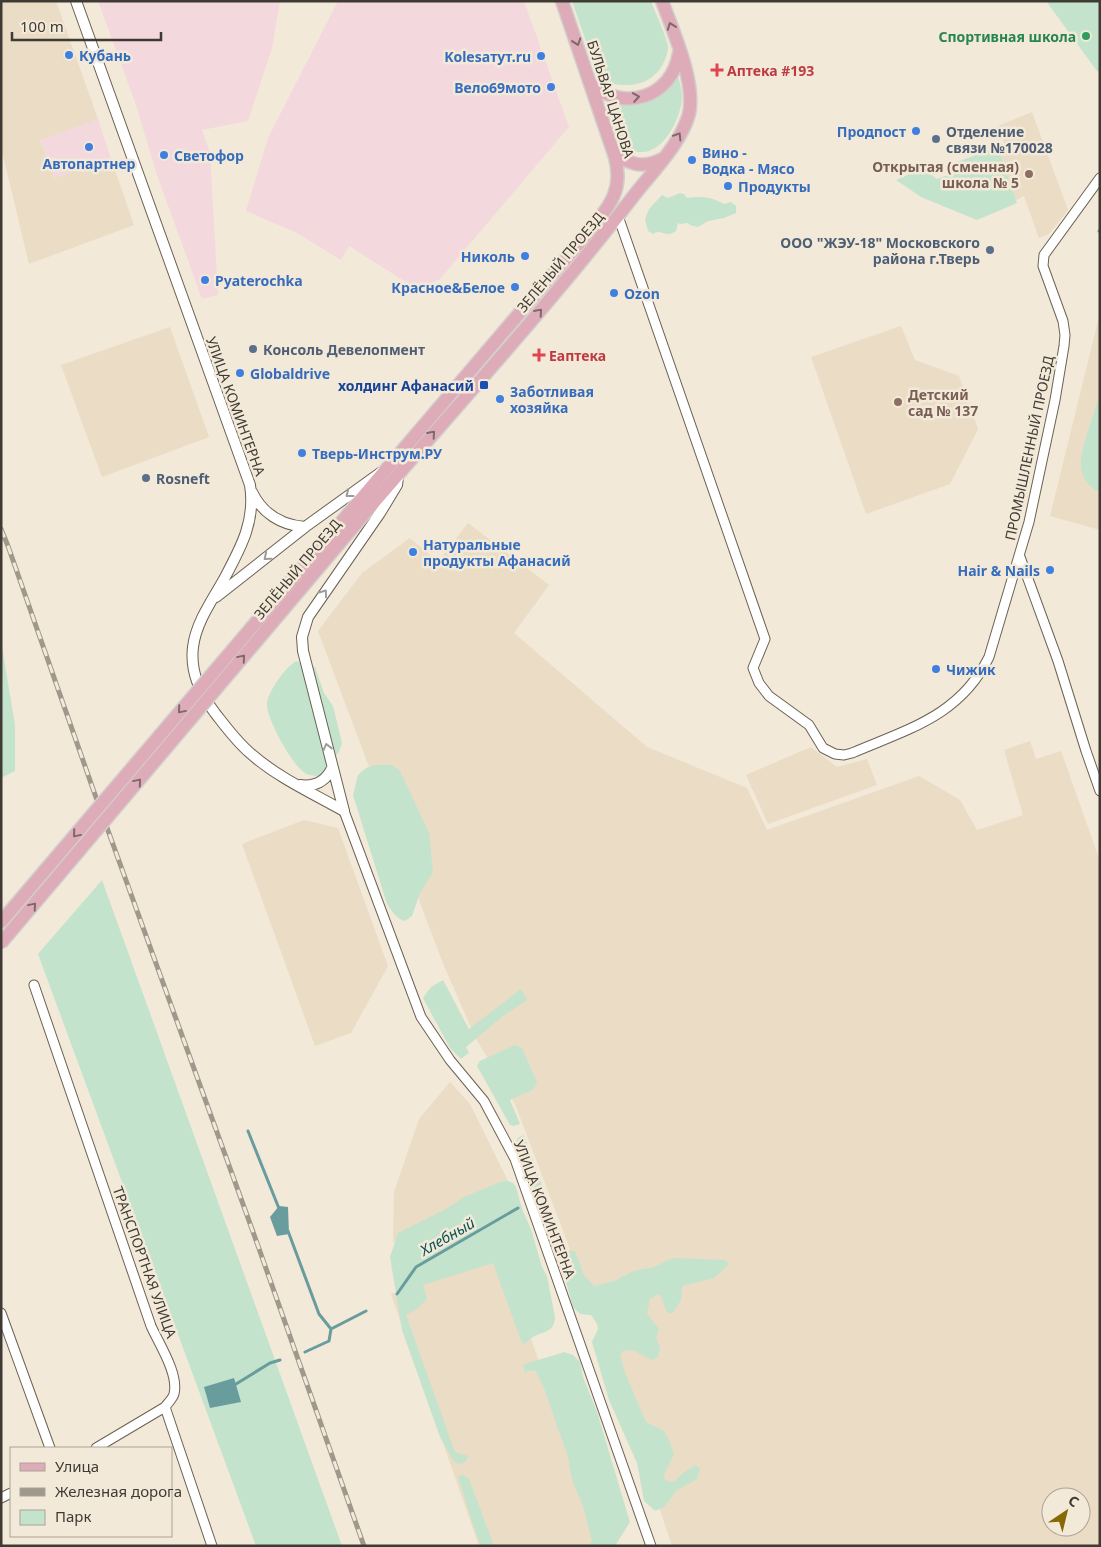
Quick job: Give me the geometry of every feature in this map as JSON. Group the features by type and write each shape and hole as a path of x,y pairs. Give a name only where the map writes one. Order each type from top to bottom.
{"main road":[{"name":"БУЛЬВАР ЦАНОВА","path":"562,1 616,161 618,177 613,212"},
{"path":"610,142 618,155 632,163 648,164 665,156 684,125 690,105 689,84 680,51 662,1"},
{"path":"591,84 604,93 619,98 646,96 660,88 668,80 676,66 680,51"},
{"name":"ЗЕЛЁНЫЙ ПРОЕЗД","path":"1,943 394,469 613,212 638,189 665,156"},
{"name":"ЗЕЛЁНЫЙ ПРОЕЗД","path":"1,922 354,517"}],"street":[{"name":"УЛИЦА КОМИНТЕРНА","path":"76,1 250,485 252,511 247,530 198,629 193,646 193,668 200,690 230,733 263,764 344,811 421,1017 450,1060 484,1101 515,1160 651,1546"},
{"name":"ПРОМЫШЛЕННЫЙ ПРОЕЗД","path":"1100,178 1044,255 1043,266 1063,321 1064,342 1055,400 1029,522 1019,556 1058,660 1100,791"},
{"name":"ЗЕЛЁНЫЙ ПРОЕЗД","path":"613,212 765,639 753,668 759,683 768,696 809,725 823,748 835,754 844,755 852,753 933,717 952,705 982,671 992,650 1019,556"},
{"path":"212,600 305,527 394,469 397,484 312,611 304,630 303,651 344,811"},
{"path":"250,485 257,500 277,520 305,527"},
{"path":"296,784 306,786 319,783 332,768"},
{"name":"ТРАНСПОРТНАЯ УЛИЦА","path":"34,985 151,1326 171,1368 174,1381 174,1395 165,1407"},
{"path":"1,1313 50,1447"},
{"path":"98,1447 165,1407 211,1545"}],"shaded area":[{"path":"1,1 56,1 98,119 40,140 54,178 111,159 134,225 29,264 1,147"},
{"path":"98,1 280,1 272,48 248,121 202,130 210,152 218,295 202,299 157,175 136,105"},
{"path":"338,1 524,1 569,127 440,279 417,289 349,246 341,260 297,233 246,211 268,138"},
{"name":"Открытая (сменная) школа № 5","path":"1032,112 1068,210 1049,234 1039,238 1024,196 1014,201 996,152 1006,148 998,126"},
{"path":"98,119 111,159 54,178 40,139"},
{"path":"1100,313 1100,530 1050,516"},
{"name":"Детский сад № 137","path":"901,326 915,360 959,376 978,429 950,484 866,514 811,357"},
{"path":"170,327 209,437 102,477 61,365"},
{"path":"468,523 549,585 514,633 647,747 747,788 767,830 919,776 960,800 977,830 1023,815 1004,750 1030,741 1036,759 1061,751 1100,861 1100,1546 672,1546 590,1302 515,1104 475,1037 442,961 318,631 362,573 410,538 438,562"},
{"path":"811,747 837,767 867,759 877,785 768,824 746,775"},
{"path":"304,820 338,828 388,966 351,1033 315,1046 242,844"},
{"path":"450,1082 470,1104 511,1187 393,1242 394,1192 419,1119"},
{"path":"501,1255 605,1546 479,1546 391,1294"}],"green space":[{"path":"572,1 651,1 668,45 666,57 658,71 647,80 633,85 615,84 605,80 597,73"},
{"name":"Спортивная школа","path":"1046,1 1100,1 1100,72 1097,71"},
{"path":"678,76 682,99 681,107 674,125 664,141 649,151 639,152 630,149 618,131 608,100 629,105 646,102 658,95"},
{"path":"993,149 1001,157 1017,203 977,220 921,197 896,180 923,168 925,172 937,179 957,172 954,163"},
{"path":"680,193 684,194 687,198 707,198 724,204 731,202 736,206 736,213 724,218 708,221 698,227 688,223 678,223 676,231 668,234 656,232 653,234 648,231 645,219 649,209 662,195 668,198"},
{"path":"1100,394 1100,492 1086,482 1082,474 1081,458"},
{"path":"1,641 15,725 15,771 1,778"},
{"path":"296,661 315,667 324,693 333,706 342,743 339,752 320,776 307,774 293,761 280,740 268,709 267,702 275,685 287,669"},
{"path":"376,765 392,765 400,771 429,833 433,872 420,893 412,916 405,921 397,917 387,904 353,795 358,775 366,768"},
{"path":"102,880 342,1546 256,1546 38,954"},
{"path":"443,980 469,1029 521,989 527,1000 503,1016 466,1047 469,1053 461,1059 450,1048 423,998 431,987"},
{"path":"515,1045 522,1048 537,1082 534,1089 510,1100 520,1124 514,1126 510,1125 477,1066 480,1061"},
{"path":"524,1135 545,1193 536,1192 516,1141"},
{"path":"503,1181 513,1183 516,1187 542,1267 547,1276 555,1317 552,1327 524,1344 522,1343 493,1263 423,1285 427,1299 418,1308 406,1315 455,1452 468,1456 462,1464 453,1460 440,1437 402,1330 390,1257 398,1233 446,1209 464,1197"},
{"path":"570,1250 575,1252 584,1275 594,1286 614,1281 634,1271 654,1267 673,1258 725,1260 729,1264 714,1278 682,1286 681,1300 673,1313 668,1313 658,1294 650,1299 647,1314 659,1329 656,1338 660,1347 658,1357 653,1360 633,1350 623,1351 620,1355 625,1373 646,1422 664,1431 669,1440 674,1454 664,1475 665,1480 675,1481 683,1473 696,1465 700,1469 697,1479 677,1490 664,1507 655,1511 644,1501 637,1463 609,1400 592,1342 598,1329 597,1324 591,1315 580,1314 573,1307 560,1260"},
{"path":"564,1352 573,1355 580,1362 583,1377 597,1412 630,1522 615,1546 589,1546 592,1541 583,1506 572,1480 568,1457 544,1388 535,1370 525,1372 523,1365"},
{"path":"463,1475 469,1479 494,1546 481,1546 458,1476"}],"water":[{"path":"279,1206 288,1207 289,1234 277,1236 270,1217"},
{"path":"234,1378 241,1402 210,1408 204,1387"}],"waterway":[{"path":"248,1131 280,1211"},
{"name":"Хлебный","path":"397,1294 416,1267 518,1208"},
{"path":"288,1231 319,1314 331,1329"},
{"name":"Хлебный","path":"305,1352 329,1341 331,1329 366,1311"},
{"name":"Хлебный","path":"236,1384 270,1363 280,1360"}],"railway":[{"path":"1,529 364,1546"}],"place":[{"name":"Спортивная школа","path":"1086,36"},
{"name":"Кубань","path":"69,55"},
{"name":"Kolesaтут.ru","path":"541,56"},
{"name":"Аптека #193","path":"717,70"},
{"name":"Вело69мото","path":"551,87"},
{"name":"Продпост","path":"916,131"},
{"name":"Отделение связи №170028","path":"936,139"},
{"name":"Автопартнер","path":"89,147"},
{"name":"Светофор","path":"164,155"},
{"name":"Вино - Водка - Мясо","path":"692,160"},
{"name":"Открытая (сменная) школа № 5","path":"1029,174"},
{"name":"Продукты","path":"728,186"},
{"name":"ООО \"ЖЭУ-18\" Московского района г.Тверь","path":"990,250"},
{"name":"Николь","path":"525,256"},
{"name":"Pyaterochka","path":"205,280"},
{"name":"Красное&Белое","path":"515,287"},
{"name":"Ozon","path":"614,293"},
{"name":"Консоль Девелопмент","path":"253,349"},
{"name":"Еаптека","path":"539,355"},
{"name":"Globaldrive","path":"240,373"},
{"name":"холдинг Афанасий","path":"484,385"},
{"name":"Заботливая хозяйка","path":"500,399"},
{"name":"Детский сад № 137","path":"898,402"},
{"name":"Тверь-Инструм.РУ","path":"302,453"},
{"name":"Rosneft","path":"146,478"},
{"name":"Натуральные продукты Афанасий","path":"413,552"},
{"name":"Hair & Nails","path":"1050,570"},
{"name":"Чижик","path":"936,669"}]}
